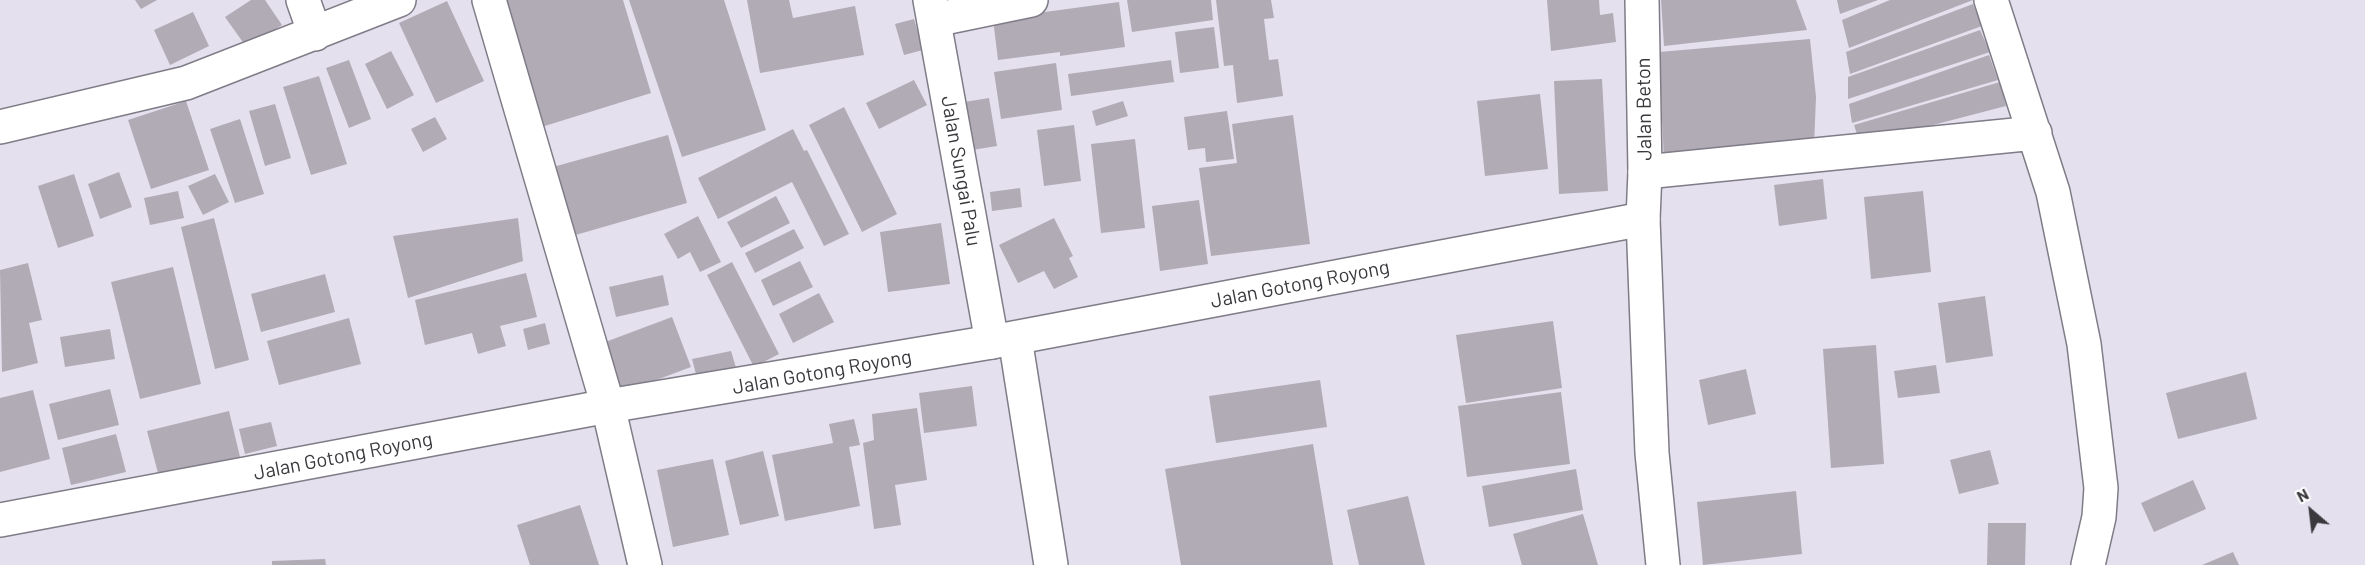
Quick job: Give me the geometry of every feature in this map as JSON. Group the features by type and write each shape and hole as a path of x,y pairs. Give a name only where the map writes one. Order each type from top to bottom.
{"street":[{"path":"303,0 315,34"},
{"path":"0,128 186,83 399,0"},
{"path":"489,0 608,406 645,565"},
{"path":"932,10 1031,0"},
{"name":"Jalan Beton","path":"1642,0 1645,172 1642,219 1652,453 1663,565"},
{"path":"1990,0 2035,134 2062,227 2084,344 2101,489 2099,517 2088,565"},
{"name":"Jalan Sungai Palu","path":"932,10 1051,565"},
{"path":"1645,172 2035,134"},
{"name":"Jalan Gotong Royong","path":"0,520 608,406 1004,340 1642,219"}],"building":[{"path":"135,0 157,0 141,9"},
{"path":"251,0 265,0 282,25 247,48 225,17"},
{"path":"495,0 623,0 651,93 535,129"},
{"path":"629,0 724,0 766,130 682,157"},
{"path":"747,0 789,0 793,18 855,6 864,55 760,73"},
{"path":"1127,0 1211,0 1213,20 1132,32"},
{"path":"1216,0 1271,0 1274,18 1264,19 1269,60 1278,59 1283,96 1237,103 1233,65 1224,66"},
{"path":"1547,0 1599,0 1600,15 1613,13 1616,42 1551,51"},
{"path":"1661,0 1796,0 1807,30 1664,46"},
{"path":"1837,0 1878,0 1840,14"},
{"path":"1890,0 1973,0 1849,48 1842,20"},
{"path":"447,1 484,81 436,103 399,23"},
{"path":"1119,2 1125,47 1060,56 1060,52 998,60 993,19"},
{"path":"1973,4 1982,26 1850,74 1846,52"},
{"path":"193,12 209,46 170,65 154,30"},
{"path":"914,19 923,50 904,55 895,24"},
{"path":"1214,27 1219,68 1180,73 1175,32"},
{"path":"1980,30 1990,52 1848,99 1848,77"},
{"path":"1810,39 1816,97 1814,146 1664,161 1659,52"},
{"path":"391,51 414,95 387,109 365,64"},
{"path":"1989,55 1998,80 1852,123 1849,104"},
{"path":"349,60 371,119 349,128 326,68"},
{"path":"1171,60 1174,82 1071,96 1068,74"},
{"path":"1056,63 1062,110 1001,119 994,72"},
{"path":"319,76 347,164 311,175 283,87"},
{"path":"1602,79 1608,191 1559,194 1554,81"},
{"path":"914,80 927,105 879,129 866,103"},
{"path":"2000,82 2006,106 1860,144 1854,125"},
{"path":"1540,94 1548,169 1485,176 1477,101"},
{"path":"989,98 997,146 966,151 958,103"},
{"path":"186,101 209,170 151,189 128,120"},
{"path":"1123,101 1128,116 1096,126 1092,111"},
{"path":"275,104 291,158 265,166 249,111"},
{"path":"844,107 897,214 862,232 809,125"},
{"path":"1227,111 1234,159 1206,162 1205,148 1188,150 1184,117"},
{"path":"1293,115 1310,244 1211,256 1199,168 1237,163 1232,124"},
{"path":"435,117 447,139 423,152 411,129"},
{"path":"240,119 264,194 235,203 210,129"},
{"path":"1074,125 1081,181 1044,186 1037,130"},
{"path":"793,129 804,151 807,150 849,234 824,246 792,182 718,219 698,178"},
{"path":"668,135 687,203 572,236 553,167"},
{"path":"1135,139 1145,228 1101,233 1091,144"},
{"path":"119,172 132,207 100,219 88,184"},
{"path":"74,174 94,236 58,248 38,186"},
{"path":"215,174 229,202 203,215 188,186"},
{"path":"1823,179 1827,219 1779,226 1774,185"},
{"path":"1020,188 1022,207 992,211 990,192"},
{"path":"178,191 184,218 150,225 144,198"},
{"path":"1923,191 1931,272 1871,279 1864,197"},
{"path":"776,196 790,223 741,248 727,222"},
{"path":"1199,200 1208,264 1160,271 1152,206"},
{"path":"698,216 721,262 700,272 690,252 678,259 664,234"},
{"path":"214,218 249,360 215,369 181,227"},
{"path":"518,218 523,261 408,298 393,236"},
{"path":"1054,218 1073,256 1069,258 1078,277 1054,289 1044,271 1018,283 999,245"},
{"path":"941,223 950,284 888,292 880,232"},
{"path":"794,229 804,248 755,273 745,253"},
{"path":"800,261 813,287 773,306 761,280"},
{"path":"732,262 779,354 754,367 707,275"},
{"path":"28,263 42,320 29,323 38,363 2,372 0,270"},
{"path":"173,267 201,384 140,399 111,282"},
{"path":"526,273 537,317 500,326 506,346 478,354 472,333 425,345 415,300"},
{"path":"325,274 335,312 261,332 251,294"},
{"path":"663,275 669,305 616,317 609,287"},
{"path":"819,293 834,322 793,343 779,314"},
{"path":"1985,296 1993,356 1946,363 1938,303"},
{"path":"672,317 691,367 619,394 600,344"},
{"path":"349,318 361,364 279,385 267,341"},
{"path":"1553,321 1562,388 1466,403 1456,335"},
{"path":"545,323 550,344 528,350 523,329"},
{"path":"110,329 115,359 65,367 60,337"},
{"path":"1876,345 1884,464 1831,468 1823,349"},
{"path":"731,351 737,371 698,382 692,359"},
{"path":"1936,365 1940,393 1898,398 1894,371"},
{"path":"1746,369 1756,414 1708,425 1699,380"},
{"path":"2246,372 2257,419 2178,439 2166,393"},
{"path":"1320,380 1327,427 1216,443 1209,396"},
{"path":"972,386 977,426 924,433 919,393"},
{"path":"110,389 119,425 58,440 49,404"},
{"path":"33,390 50,459 0,472 0,398"},
{"path":"1561,392 1570,464 1467,477 1458,406"},
{"path":"917,408 927,480 895,485 901,525 874,529 863,443 874,440 872,414"},
{"path":"229,411 240,457 159,477 147,431"},
{"path":"854,419 860,445 849,447 860,506 785,521 772,455 833,443 829,424"},
{"path":"271,422 277,446 245,454 239,429"},
{"path":"116,434 126,472 71,485 62,448"},
{"path":"1313,444 1333,565 1181,565 1165,469"},
{"path":"1990,450 1999,484 1959,494 1950,460"},
{"path":"763,451 779,516 740,525 725,461"},
{"path":"713,459 729,535 673,547 657,470"},
{"path":"1576,469 1583,510 1489,527 1482,486"},
{"path":"2193,480 2206,509 2154,532 2141,503"},
{"path":"1796,491 1802,554 1703,565 1697,502"},
{"path":"1408,496 1425,565 1359,565 1347,510"},
{"path":"580,505 599,565 530,565 517,525"},
{"path":"1583,514 1598,565 1522,565 1513,534"},
{"path":"1988,523 2026,523 2025,565 1987,565"},
{"path":"2233,552 2239,565 2202,565"},
{"path":"325,559 326,565 272,565 272,561"}]}
